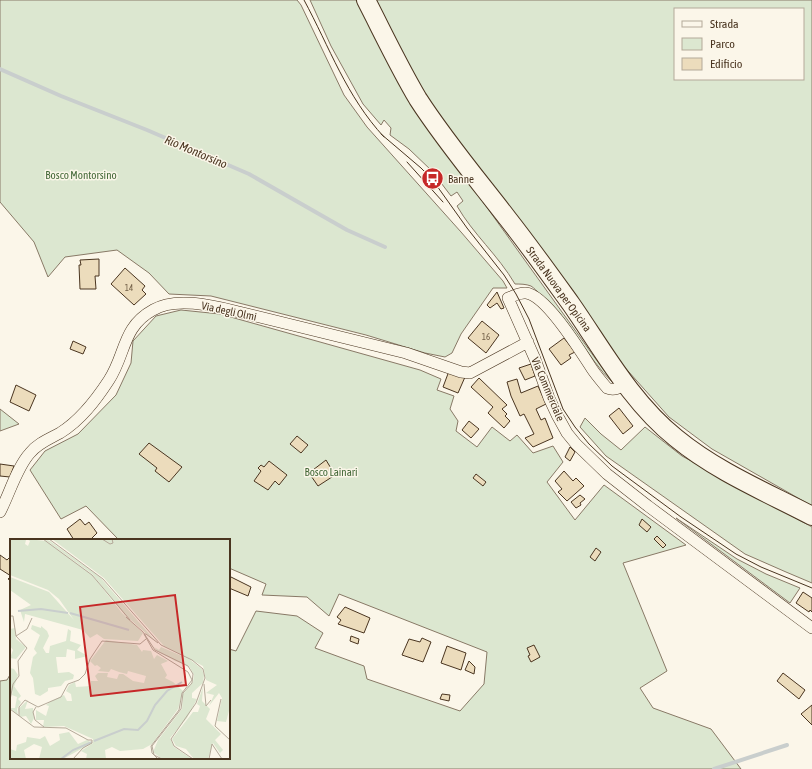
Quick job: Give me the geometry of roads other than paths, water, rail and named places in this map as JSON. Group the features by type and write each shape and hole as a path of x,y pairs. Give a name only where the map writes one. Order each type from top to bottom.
{"main road":[{"name":"Strada Nuova per Opicina","path":"366,0 418,98 429,115 479,183 544,266 626,384 644,407 661,425 697,454 718,467 812,516"}],"street":[{"name":"Via Commerciale","path":"626,384 617,389 611,390 607,388 576,343 555,316 533,295 525,292 508,298 528,342 557,415 567,433 586,455 607,474 648,506 812,628"},
{"name":"Via degli Olmi","path":"0,512 24,462 30,453 47,439 72,424 84,413 110,378 131,329 141,318 154,309 170,303 211,306 239,312 391,349 432,361 461,372 470,373 528,342"}],"waterway":[{"name":"Rio Montorsino","path":"0,69 249,174 347,230 385,247"},
{"path":"714,769 787,745"}],"tram line":[{"path":"304,0 349,88 359,105 384,137"},
{"path":"381,134 432,179 467,228 504,275 529,319 563,409 589,444 612,466 681,517 736,554 761,567 812,588"},
{"path":"407,162 443,202"}],"place":[{"name":"Banne","path":"432,179"}],"park label":[{"name":"Bosco Montorsino","path":"81,175"},
{"name":"Bosco Lainari","path":"331,472"}]}
